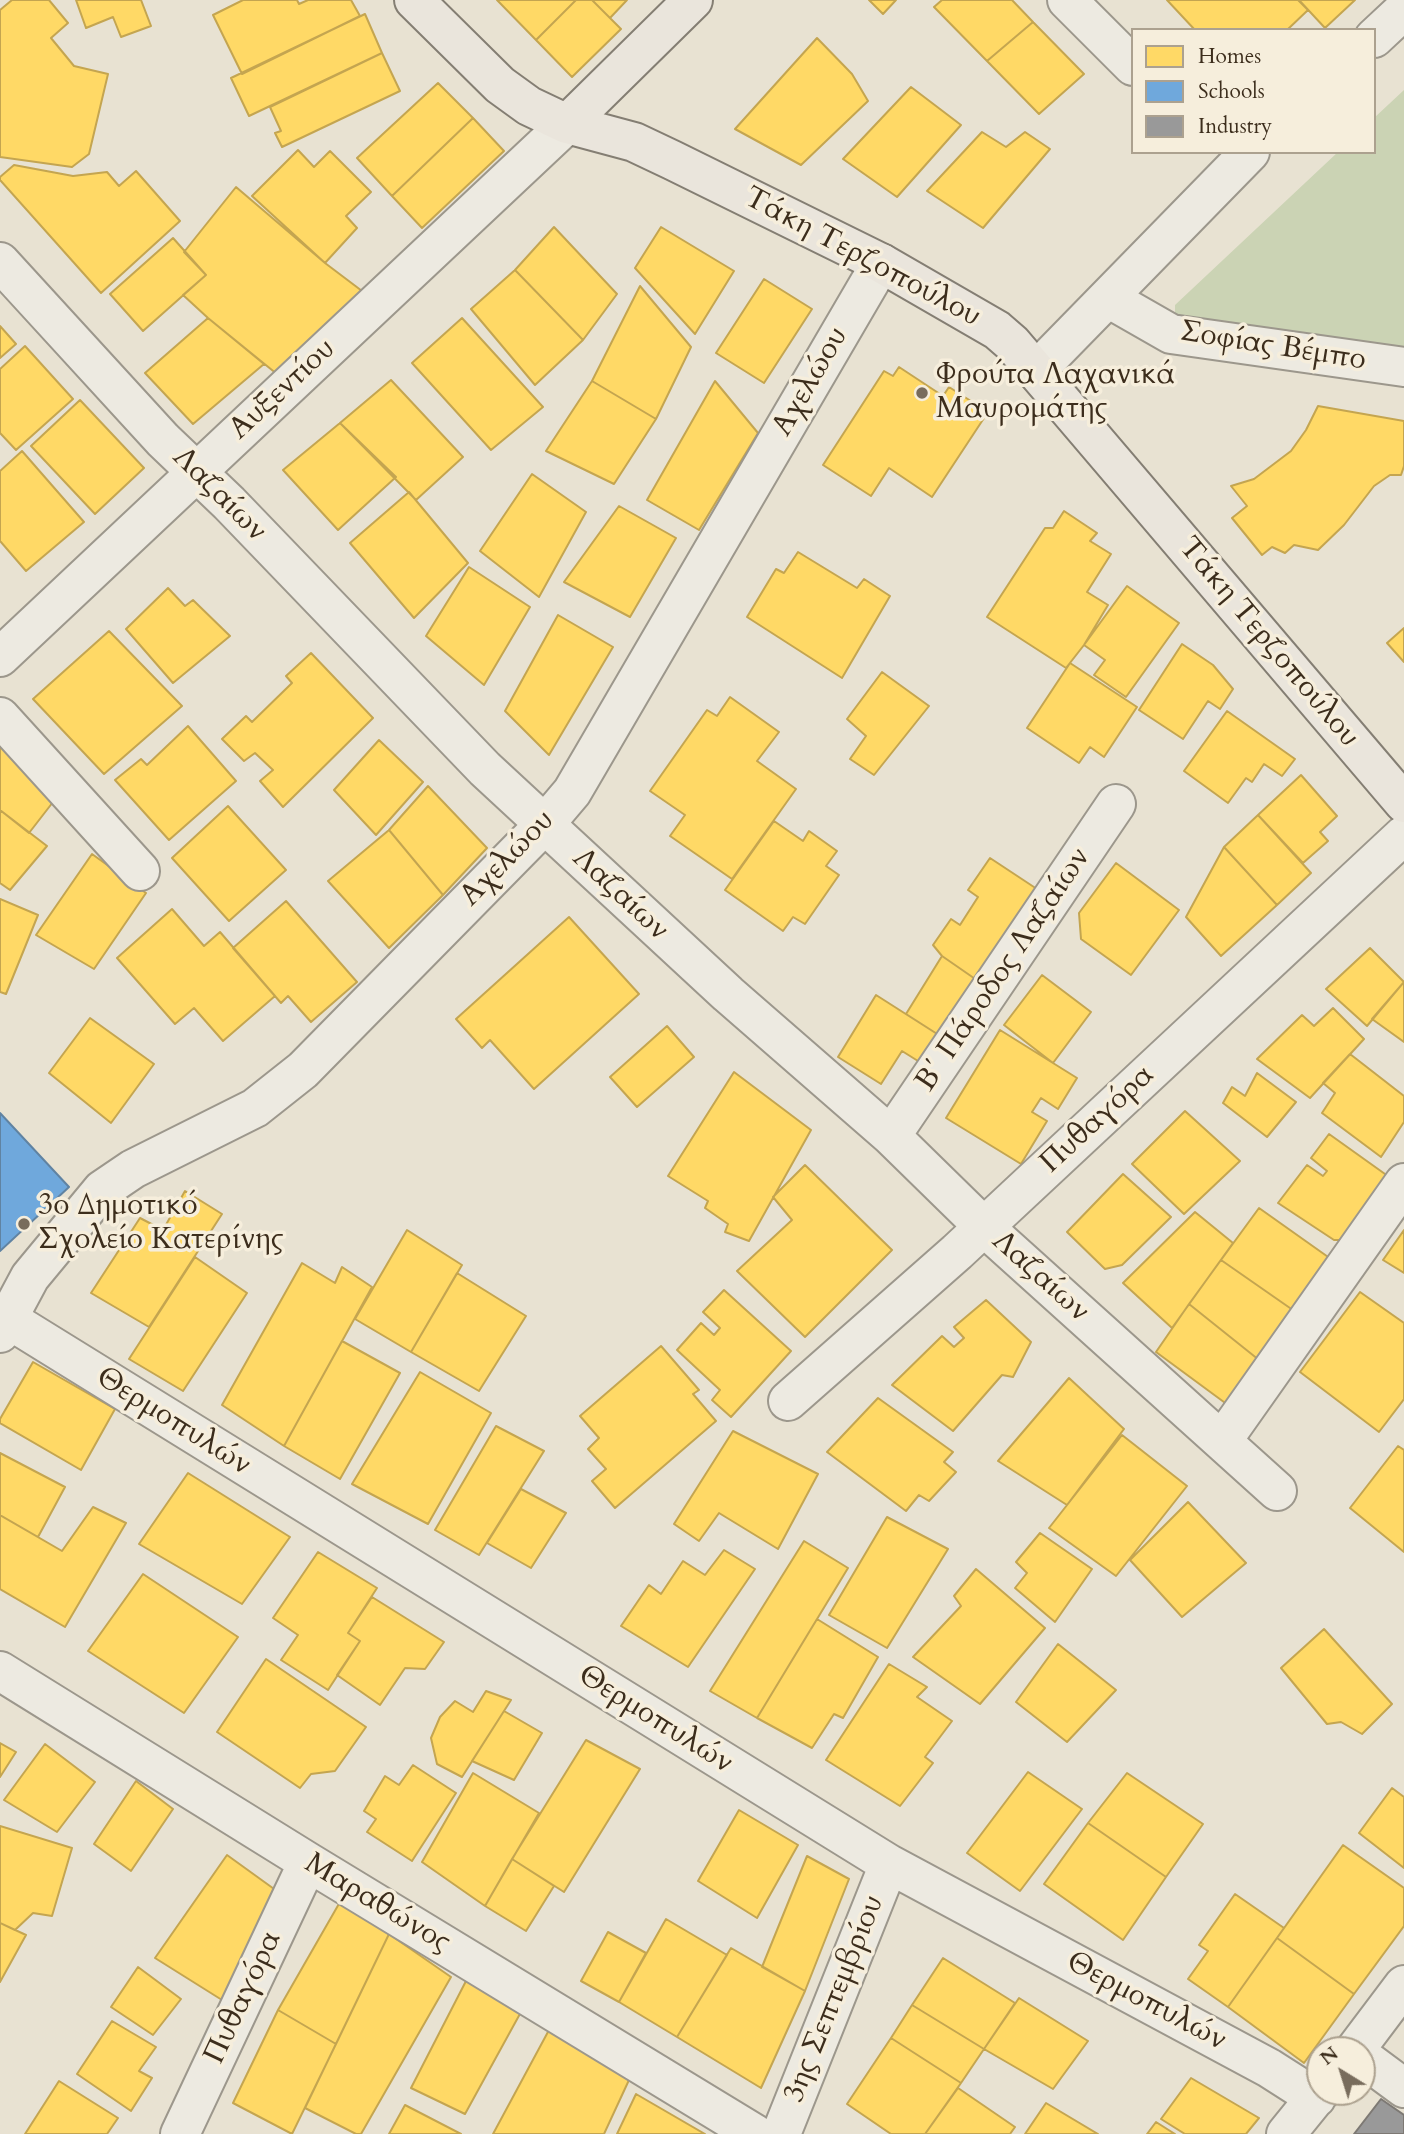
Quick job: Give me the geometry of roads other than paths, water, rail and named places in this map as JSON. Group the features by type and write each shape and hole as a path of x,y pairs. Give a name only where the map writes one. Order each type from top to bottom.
{"main road":[{"name":"Τάκη Τερζοπούλου","path":"414,0 500,85 529,106 567,124 634,142 881,263 997,330 1012,343 1404,803"},
{"path":"567,124 693,0"}],"street":[{"path":"1067,0 1131,64"},
{"path":"1376,36 1404,10"},
{"name":"Αυξεντίου","path":"0,657 567,124"},
{"path":"1036,371 1108,298 1234,158"},
{"name":"Λαζαίων","path":"0,262 163,440 485,769 728,994 891,1136 984,1227 1277,1491"},
{"name":"Αχελώου","path":"4,1326 30,1277 102,1190 133,1169 254,1108 303,1070 544,825 572,792 881,263"},
{"name":"Σοφίας Βέμπο","path":"1108,298 1171,334 1404,367"},
{"path":"0,717 140,871"},
{"name":"Β΄ Πάροδος Λαζαίων","path":"891,1136 1116,804"},
{"name":"Πυθαγόρα","path":"788,1401 984,1227 1404,835"},
{"path":"1222,1441 1404,1184"},
{"name":"Θερμοπυλών","path":"4,1326 889,1864 1306,2088"},
{"name":"Μαραθώνος","path":"0,1671 755,2134"},
{"name":"Πυθαγόρα","path":"180,2134 308,1862"},
{"name":"3ης Σεπτεμβρίου","path":"781,2134 889,1864"},
{"path":"1366,2036 1404,1985"},
{"path":"1376,2067 1404,2088"},
{"path":"1286,2134 1309,2106"}],"place":[{"name":"Φρούτα Λαχανικά Μαυρομάτης","path":"922,393"},
{"name":"3ο Δημοτικό Σχολείο Κατερίνης","path":"24,1224"}]}
